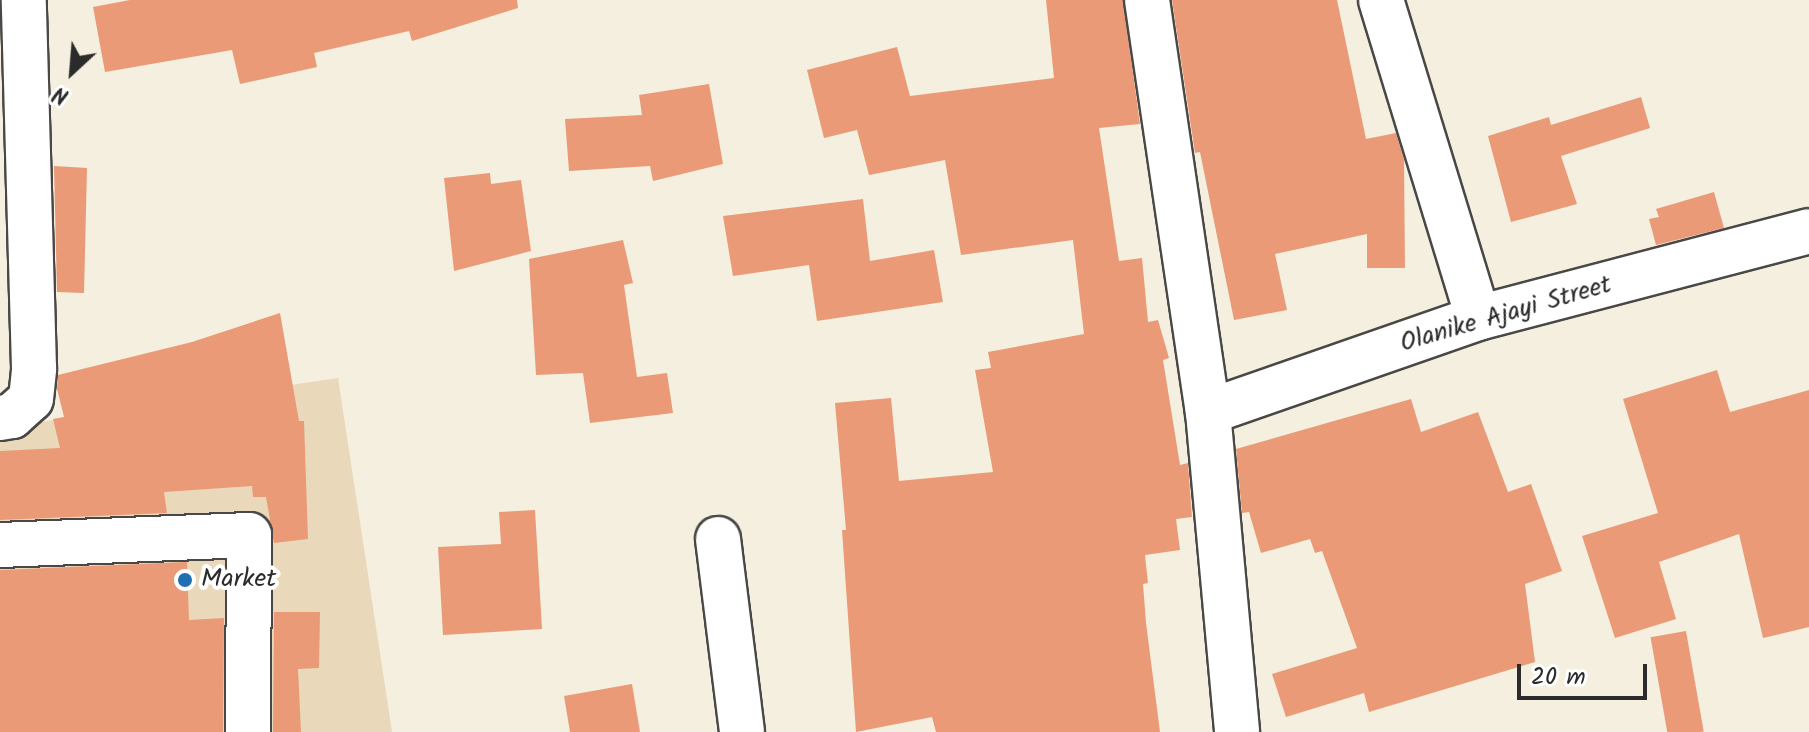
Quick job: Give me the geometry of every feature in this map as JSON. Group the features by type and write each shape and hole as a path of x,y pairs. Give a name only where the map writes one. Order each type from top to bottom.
{"street":[{"path":"0,418 12,416 31,399 34,368 24,0"},
{"path":"1147,0 1208,412 1237,732"},
{"path":"1381,0 1478,318"},
{"name":"Olanike Ajayi Street","path":"1208,412 1478,318 1809,231"},
{"path":"0,545 249,535 248,732"},
{"path":"718,539 742,732"}],"shaded area":[{"name":"Market","path":"338,378 392,732 0,732 0,428"}],"building":[{"path":"130,0 517,0 518,8 412,41 409,31 314,53 317,67 240,84 232,50 105,72 93,7"},
{"path":"1046,0 1123,0 1140,124 1099,128 1119,261 1142,258 1148,322 1158,320 1169,358 1163,360 1180,465 1188,463 1192,517 1176,519 1180,550 1145,555 1148,583 1143,584 1146,623 1160,732 936,732 932,717 856,732 842,530 846,530 835,403 891,398 899,481 993,472 975,370 991,368 988,352 1084,334 1073,240 961,255 945,160 869,175 857,130 824,138 807,70 897,47 910,96 1054,78"},
{"path":"1172,0 1337,0 1366,139 1396,133 1404,160 1405,268 1367,268 1367,234 1275,254 1287,310 1234,320 1200,152 1195,153"},
{"path":"709,84 723,164 653,181 650,166 569,171 565,119 642,115 639,95"},
{"path":"1641,97 1650,128 1561,156 1577,204 1511,222 1488,136 1549,117 1551,125"},
{"path":"54,166 87,168 84,293 57,292"},
{"path":"490,173 491,184 521,180 531,251 454,271 444,178"},
{"path":"1714,192 1724,228 1656,245 1649,219 1659,217 1656,209"},
{"path":"863,199 870,261 934,250 943,302 817,321 809,265 733,276 723,216"},
{"path":"623,240 633,283 624,285 637,377 667,373 673,413 590,423 583,373 536,375 529,259"},
{"path":"280,313 299,421 304,421 308,539 274,543 266,497 253,497 252,486 164,492 167,513 0,520 0,451 60,448 53,419 64,417 57,389 58,375 192,342"},
{"path":"1717,370 1730,412 1809,390 1809,627 1763,638 1739,534 1659,562 1676,619 1615,638 1582,536 1658,513 1623,399"},
{"path":"1411,399 1421,432 1478,412 1508,492 1531,484 1562,571 1525,584 1535,662 1369,712 1364,693 1286,717 1272,674 1357,648 1322,551 1315,553 1310,539 1261,553 1249,512 1242,513 1236,449"},
{"path":"535,510 542,629 443,635 438,547 501,544 499,512"},
{"path":"187,562 189,620 224,618 223,732 0,732 0,570"},
{"path":"274,612 320,612 319,668 298,669 301,732 273,732"},
{"path":"1686,631 1704,731 1667,732 1651,637"},
{"path":"632,684 640,732 570,732 564,696"}],"place":[{"name":"Market","path":"185,580"}]}
